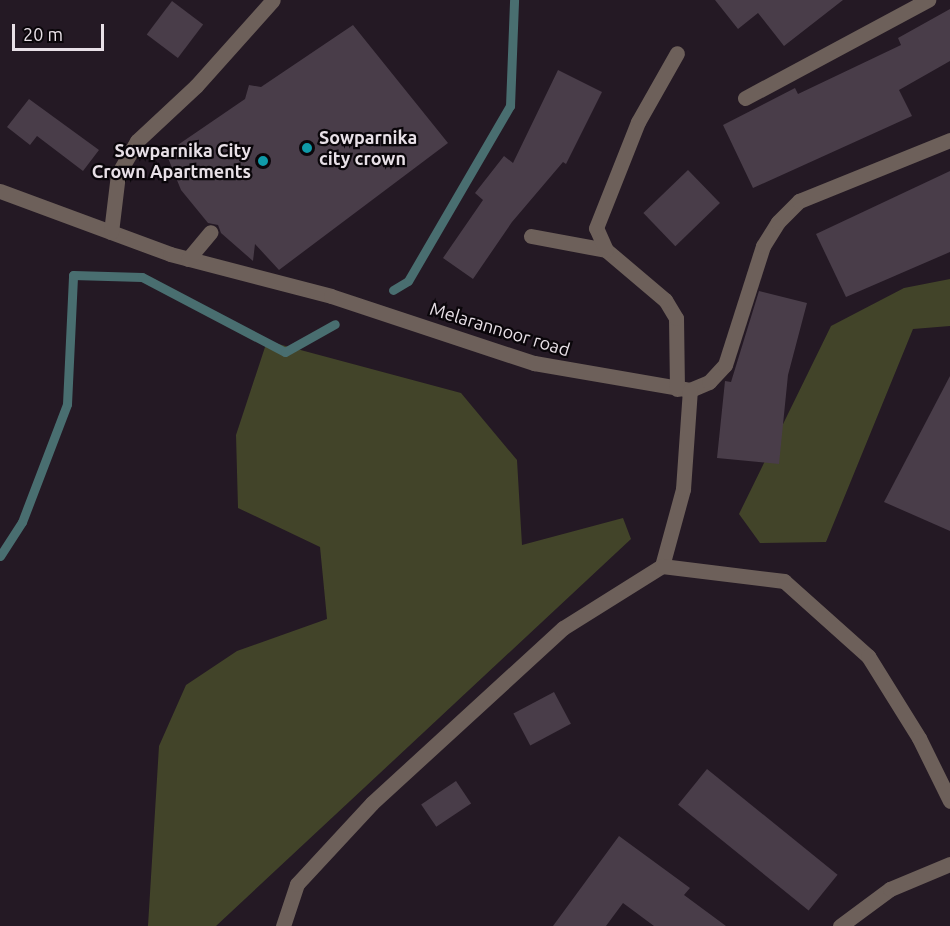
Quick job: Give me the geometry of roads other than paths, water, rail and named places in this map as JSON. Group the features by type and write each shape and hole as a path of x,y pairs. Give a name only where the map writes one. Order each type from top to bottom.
{"street":[{"path":"111,232 118,174 137,141 196,86 273,0"},
{"path":"745,98 928,0"},
{"path":"662,566 683,489 683,389 676,318 665,300 606,250 596,228 638,122 677,53"},
{"path":"683,389 709,382 725,365 763,246 778,222 799,201 950,140"},
{"name":"Melarannoor road","path":"0,191 188,259 331,296 534,363 683,389"},
{"path":"188,259 211,232"},
{"path":"531,236 606,250"},
{"path":"283,926 297,884 372,803 563,628 662,566 784,581 868,656 919,738 950,801"},
{"path":"840,926 890,888 950,864"}],"waterway":[{"path":"393,290 408,281 510,106 514,0"},
{"path":"0,556 22,522 67,404 73,275 142,277 285,352 335,324"}],"place":[{"name":"Sowparnika city crown","path":"307,148"},
{"name":"Sowparnika City Crown Apartments","path":"263,161"}]}
